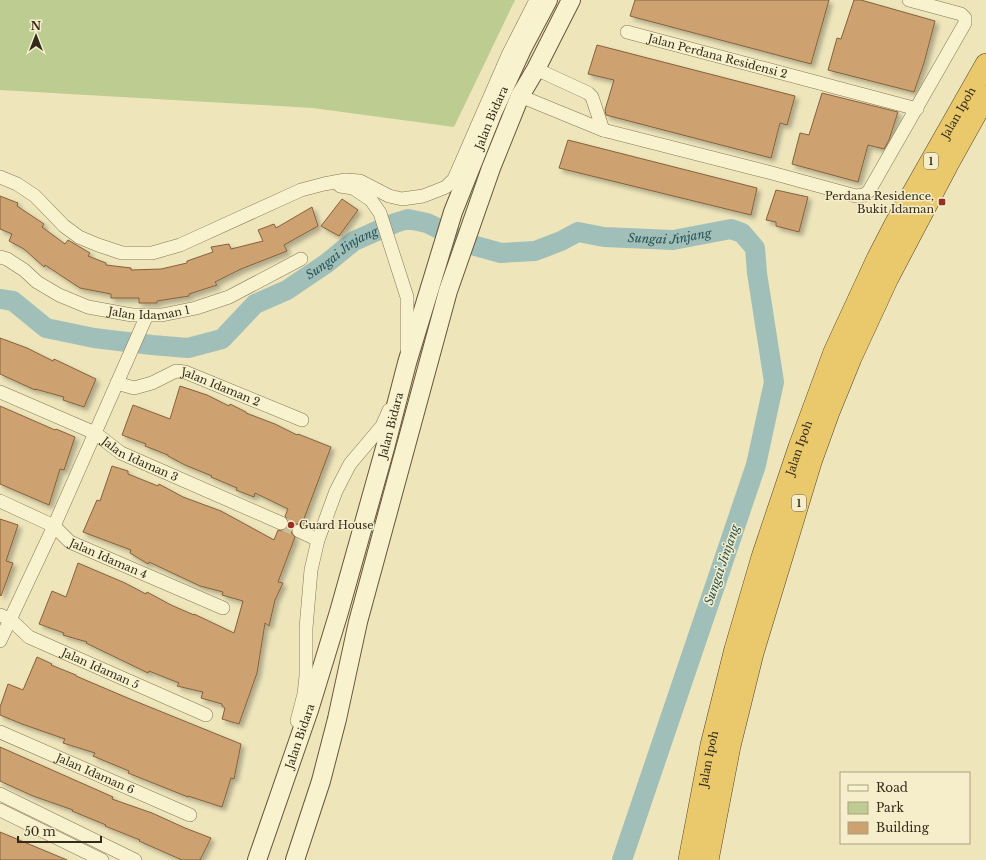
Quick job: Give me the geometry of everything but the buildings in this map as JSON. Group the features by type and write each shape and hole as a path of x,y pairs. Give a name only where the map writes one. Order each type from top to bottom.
{"highway":[{"name":"Jalan Ipoh","path":"689,860 711,745 735,649 764,550 831,359 894,226 986,64"},
{"name":"Jalan Ipoh","path":"708,860 730,746 751,660 811,462 821,434 870,315 911,232 986,96"}],"main road":[{"name":"Jalan Bidara","path":"257,860 309,710 339,612 383,456 407,363 439,253 462,187 493,112 523,46 548,0"},
{"name":"Jalan Bidara","path":"295,860 321,781 337,720 358,622 448,291 491,168 520,96 536,69 570,0"},
{"path":"462,187 505,106 518,73 523,67 528,65 536,69"}],"street":[{"path":"0,177 17,184 35,196 64,226 79,237 122,253 152,253 180,245 301,190 345,180 360,181 389,196 402,199 423,196 446,187 454,179 508,55 536,0"},
{"path":"520,96 603,130 856,196 864,195 869,191 965,23 961,14 909,0"},
{"name":"Jalan Perdana Residensi 2","path":"627,32 917,108"},
{"path":"536,69 588,93 592,97 603,130"},
{"path":"277,804 304,694 306,676 306,628 311,570 318,540 336,491 350,464 382,426 407,363 407,296 392,246 380,213 371,200 353,188 324,184"},
{"name":"Jalan Idaman 1","path":"0,257 7,259 24,270 36,282 59,295 88,307 113,313 132,315 144,320 196,308 229,296 302,259"},
{"path":"0,641 5,617 54,526 144,320"},
{"name":"Jalan Idaman 2","path":"117,383 134,388 152,383 176,371 185,372 302,420"},
{"name":"Jalan Idaman 3","path":"0,392 95,433 121,453 281,523"},
{"name":"Jalan Idaman 4","path":"0,501 54,526 70,542 223,608"},
{"path":"299,531 318,540"},
{"name":"Jalan Idaman 5","path":"5,617 30,637 206,715"},
{"name":"Jalan Idaman 6","path":"0,732 190,815"},
{"path":"0,794 135,860"},
{"path":"0,810 102,860"}],"green space":[{"path":"0,0 515,0 454,127 313,108 0,90"}],"waterway":[{"name":"Sungai Jinjang","path":"0,299 13,301 46,328 94,338 188,348 222,339 255,304 287,290 327,263 354,241 395,223 408,219 427,223 472,245 501,253 535,251 561,241 578,232 604,237 673,240 731,229 742,233 755,248 757,273 774,382 756,465 622,860"}],"tunnel":[{"path":"281,523 299,531"}],"place":[{"name":"Perdana Residence, Bukit Idaman","path":"942,202"},
{"name":"Guard House","path":"291,525"}]}
